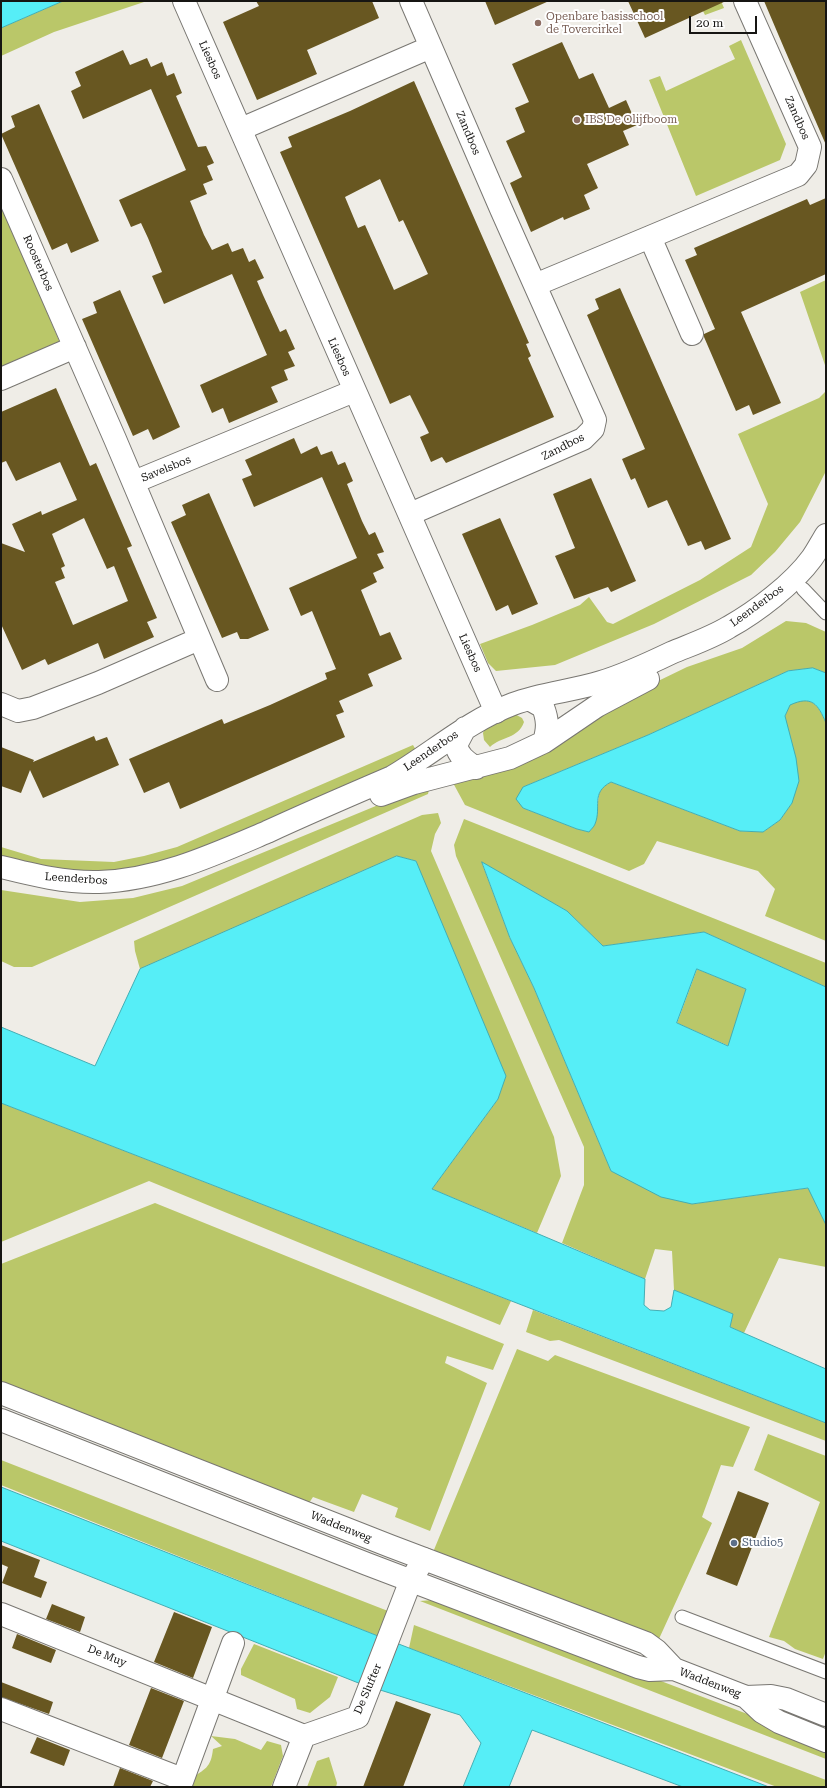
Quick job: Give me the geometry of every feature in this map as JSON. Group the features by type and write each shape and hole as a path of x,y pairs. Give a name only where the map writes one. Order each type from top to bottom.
{"street":[{"name":"Liesbos","path":"184,1 496,712"},
{"name":"Zandbos","path":"410,514 583,439 593,429 595,420 411,1"},
{"name":"Zandbos","path":"535,285 798,175 806,165 810,147 745,1"},
{"path":"241,129 431,47"},
{"name":"Roosterbos","path":"1,178 134,482"},
{"path":"650,238 692,334"},
{"path":"1,379 75,347"},
{"name":"Savelsbos","path":"217,680 134,482 354,391"},
{"name":"Leenderbos","path":"1,867 38,876 64,880 99,882 134,879 168,871 205,858 392,777 465,728 512,704 600,683 622,675 728,628 758,608 785,586 811,559 826,535"},
{"name":"Leenderbos","path":"1,881 31,890 77,896 110,894 160,886 195,876 376,797 414,782 476,768 510,758 544,742 597,706 630,687 741,637 777,612 803,589 826,560"},
{"path":"1,704 18,711 33,708 98,683 199,639"},
{"path":"529,699 543,707 548,721 548,730 544,742"},
{"path":"465,728 456,744 458,753 464,760 476,768"},
{"name":"Waddenweg","path":"1,1393 424,1559 646,1643 657,1651 674,1669"},
{"name":"Waddenweg","path":"1,1420 638,1667 650,1670 674,1669 746,1697 762,1712 779,1722 826,1741"},
{"name":"De Slufter","path":"304,1736 358,1717 411,1580 424,1559"},
{"name":"De Muy","path":"1,1614 304,1736"},
{"path":"1,1709 181,1783 233,1642"},
{"name":"Waddenweg","path":"746,1697 771,1696 786,1699 826,1715"},
{"path":"284,1787 304,1736"}],"lane":[{"path":"803,589 826,613"},
{"path":"682,1617 826,1672"}],"green space":[{"path":"63,1 144,2 54,32 1,56 1,28"},
{"path":"698,1 721,1 724,8 705,15"},
{"path":"741,40 786,144 780,160 696,196 649,80 660,76 666,91 735,59 729,46"},
{"path":"1,203 60,343 1,372"},
{"path":"826,280 826,368 800,292"},
{"path":"826,389 826,471 800,522 775,552 751,575 654,624 555,665 496,671 488,663 480,644 580,605 589,597 607,622 613,624 700,580 751,547 768,504 738,434 819,398"},
{"path":"786,621 806,623 826,632 826,673 813,668 788,671 648,735 523,787 523,808 577,829 589,832 595,824 599,794 602,787 611,782 740,831 763,832 780,820 792,803 785,716 790,704 804,700 809,701 817,706 826,723 826,941 765,916 775,889 758,871 657,841 644,864 629,871 465,805 452,781 687,667 742,648"},
{"path":"513,713 522,718 524,722 521,728 518,732 490,747 484,740 483,733 486,725"},
{"path":"413,745 417,752 396,768 177,862 98,877 1,862 1,847 41,859 114,862 177,847"},
{"path":"430,785 428,794 32,967 14,967 1,961 1,890 80,902 133,898 182,886"},
{"path":"438,813 441,823 435,834 431,851 554,1137 561,1176 537,1233 432,1189 498,1099 416,861 397,856 140,969 135,951 134,941 422,815"},
{"path":"464,819 826,963 826,987 704,932 603,946 567,911 482,863 510,938 534,988 611,1171 692,1204 809,1188 826,1225 826,1267 779,1258 744,1333 730,1327 732,1314 674,1290 672,1251 655,1249 645,1279 562,1243 584,1185 584,1147 456,856 454,845"},
{"path":"697,969 746,989 729,1046 677,1023"},
{"path":"1,1103 511,1301 500,1325 149,1181 1,1242"},
{"path":"155,1203 504,1344 493,1370 447,1356 445,1363 487,1383 430,1531 395,1517 398,1508 362,1494 354,1512 313,1497 307,1506 1,1385 1,1264"},
{"path":"533,1310 826,1423 826,1441 559,1340 550,1341 526,1332"},
{"path":"517,1349 548,1361 555,1355 750,1427 733,1467 721,1465 702,1517 712,1523 658,1641 431,1557"},
{"path":"768,1434 826,1456 826,1651 823,1659 795,1649 784,1641 769,1637 820,1502 754,1470"},
{"path":"1,1460 388,1611 378,1636 1,1485"},
{"path":"446,1599 826,1744 826,1759 420,1601"},
{"path":"414,1625 826,1780 826,1787 777,1787 409,1648"},
{"path":"254,1644 338,1677 330,1697 310,1713 297,1709 295,1699 241,1675 241,1669"},
{"path":"211,1736 235,1739 261,1750 267,1741 281,1745 283,1756 271,1787 190,1787 190,1779 209,1764 213,1749 222,1746"},
{"path":"329,1757 337,1783 336,1787 307,1787 317,1761"}],"water":[{"path":"1,1 63,1 1,28"},
{"path":"813,668 826,673 826,723 817,706 809,701 798,702 790,705 785,716 796,758 799,781 792,803 780,820 763,832 740,831 611,782 601,791 598,801 598,812 595,825 589,832 577,829 523,808 516,799 523,787 648,735 788,671"},
{"path":"397,856 416,861 506,1076 498,1099 432,1189 645,1279 644,1305 650,1310 664,1311 671,1307 674,1290 733,1314 730,1327 826,1369 826,1423 1,1103 1,1027 95,1066 140,969"},
{"path":"482,862 567,911 603,946 704,932 826,987 826,1225 808,1188 692,1204 661,1197 611,1171 534,988 510,938","holes":["697,969 746,989 728,1046 677,1023"]},
{"path":"1,1487 378,1636 769,1787 683,1787 532,1730 509,1787 463,1787 481,1743 460,1715 361,1684 1,1541"}],"building":[{"path":"256,1 372,1 379,18 307,50 317,74 257,100 223,22 259,6"},
{"path":"485,1 549,1 495,25"},
{"path":"628,1 726,1 645,38"},
{"path":"764,1 826,1 826,145 784,48"},
{"path":"562,42 579,79 593,73 609,108 626,100 637,125 623,131 629,145 587,164 598,188 584,195 590,209 564,220 563,217 531,232 510,183 522,177 506,141 525,132 515,108 529,102 512,64"},
{"path":"123,50 130,65 147,58 151,67 162,62 167,76 174,73 182,93 176,96 198,147 206,146 214,163 207,166 213,180 203,184 207,194 190,201 204,235 212,250 228,243 232,252 243,248 249,262 255,259 264,278 257,281 263,295 280,332 286,329 295,349 288,352 295,366 284,370 288,380 271,387 278,402 229,423 223,408 212,413 200,385 267,355 232,274 164,304 152,276 162,272 148,238 141,223 131,227 119,200 186,170 151,89 83,119 71,91 81,86 75,72"},
{"path":"414,81 529,343 526,344 531,356 528,358 554,417 446,463 442,457 431,462 420,437 429,433 410,395 390,404 280,152 292,147 288,137 350,111","holes":["380,179 399,222 403,220 428,274 394,290 365,225 358,228 345,197"]},
{"path":"39,104 99,241 71,253 67,243 52,250 1,134 15,127 11,116"},
{"path":"826,198 826,274 741,312 781,403 753,415 749,405 736,411 704,337 704,334 715,329 685,260 697,255 694,248 807,199 810,205"},
{"path":"620,288 731,539 705,550 701,541 688,546 667,500 648,508 635,478 631,480 622,459 645,449 587,315 599,309 595,299"},
{"path":"120,290 180,427 153,440 148,429 133,436 82,319 97,313 93,302"},
{"path":"56,388 90,466 96,463 132,546 127,548 157,618 147,622 154,637 104,659 98,643 48,665 45,659 22,670 1,624 1,543 25,552 12,524 41,511 42,515 77,500 60,462 16,481 6,461 1,463 1,412","holes":["84,518 107,569 114,566 128,601 73,625 55,582 65,578 61,568 65,566 52,534"]},
{"path":"294,438 301,454 317,446 321,455 332,451 338,465 345,462 353,481 347,484 362,521 369,535 375,532 384,552 377,554 384,568 373,573 377,582 361,590 380,636 390,632 402,659 368,674 373,686 339,701 344,712 336,715 345,737 180,809 169,782 144,793 129,759 222,719 224,724 270,705 327,679 325,673 336,669 312,611 301,616 289,588 357,558 322,477 254,507 242,479 252,475 245,460"},
{"path":"591,478 636,581 611,592 608,587 574,599 555,556 575,548 553,494"},
{"path":"209,493 269,630 248,639 240,639 237,632 222,638 171,522 186,515 182,505"},
{"path":"500,518 538,604 512,615 508,605 496,611 462,534"},
{"path":"94,736 96,741 107,737 119,765 43,798 30,770 21,793 1,786 1,747 34,760 33,762"},
{"path":"738,1491 769,1503 737,1586 706,1574"},
{"path":"1,1545 40,1560 34,1577 47,1582 41,1598 2,1583 8,1567 1,1564"},
{"path":"52,1604 85,1617 80,1632 46,1619"},
{"path":"174,1612 212,1627 193,1678 154,1662"},
{"path":"17,1634 56,1650 51,1663 12,1648"},
{"path":"1,1682 53,1702 49,1714 1,1697"},
{"path":"151,1688 184,1701 162,1758 129,1745"},
{"path":"396,1701 431,1714 403,1787 363,1787"},
{"path":"37,1737 70,1750 64,1766 30,1753"},
{"path":"120,1768 153,1781 150,1787 113,1787"}],"place":[{"name":"Openbare basisschool de Tovercirkel","path":"538,23"},
{"name":"IBS De Olijfboom","path":"577,120"},
{"name":"Studio5","path":"734,1543"}]}
